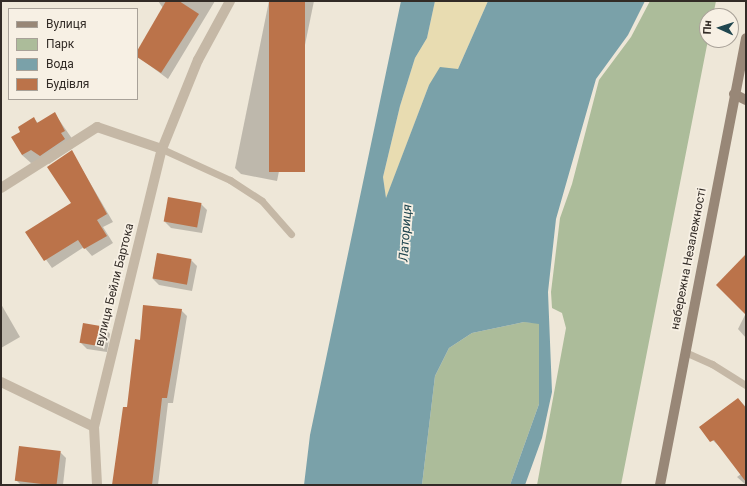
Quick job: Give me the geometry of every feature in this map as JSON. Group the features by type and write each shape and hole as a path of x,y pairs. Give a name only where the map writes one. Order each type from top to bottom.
{"street":[{"name":"вулиця Бейли Бартока","path":"97,485 94,427 162,149 198,60 230,1"},
{"name":"набережна Незалежності","path":"660,485 734,94 746,38"},
{"path":"734,94 746,100"},
{"path":"1,188 97,127 162,149"},
{"path":"1,382 94,427"}],"lane":[{"path":"162,149 230,180 262,201 290,234"},
{"path":"685,352 712,364 746,385"}],"green space":[{"path":"650,1 716,1 715,8 699,8 699,48 706,48 621,485 537,485 566,328 562,313 552,308 551,292 560,218 572,184 599,80 631,37"},
{"path":"524,322 539,323 539,404 510,485 422,485 435,376 449,348 472,333"}],"sand":[{"path":"435,1 488,1 458,69 429,85 386,199 383,177 400,106 415,58 427,38"}],"water":[{"name":"Латориця","path":"401,1 435,1 427,38 415,58 400,106 383,177 386,198 429,85 440,67 458,69 488,1 645,1 628,35 596,79 556,219 548,292 552,392 542,438 525,485 510,485 539,404 539,324 524,322 472,333 449,348 435,376 422,485 304,485 310,435"}],"building":[{"path":"166,1 179,1 199,14 161,73 138,58 138,49"},
{"path":"269,1 305,1 305,172 269,172"},
{"path":"55,112 65,131 61,133 65,139 40,156 31,150 22,155 11,137 20,132 18,127 34,117 37,123"},
{"path":"72,150 107,214 97,220 107,236 84,249 78,240 44,261 25,232 71,203 47,167"},
{"path":"168,197 201,203 197,228 164,222"},
{"path":"157,253 191,259 187,285 152,279"},
{"path":"746,254 746,315 716,285"},
{"path":"143,305 182,309 167,398 162,398 152,485 112,485 123,407 127,407 135,339 140,340"},
{"path":"83,323 105,327 101,347 80,343"},
{"path":"738,398 746,408 746,482 714,440 710,442 699,427"},
{"path":"19,446 61,451 57,485 15,481"}]}
